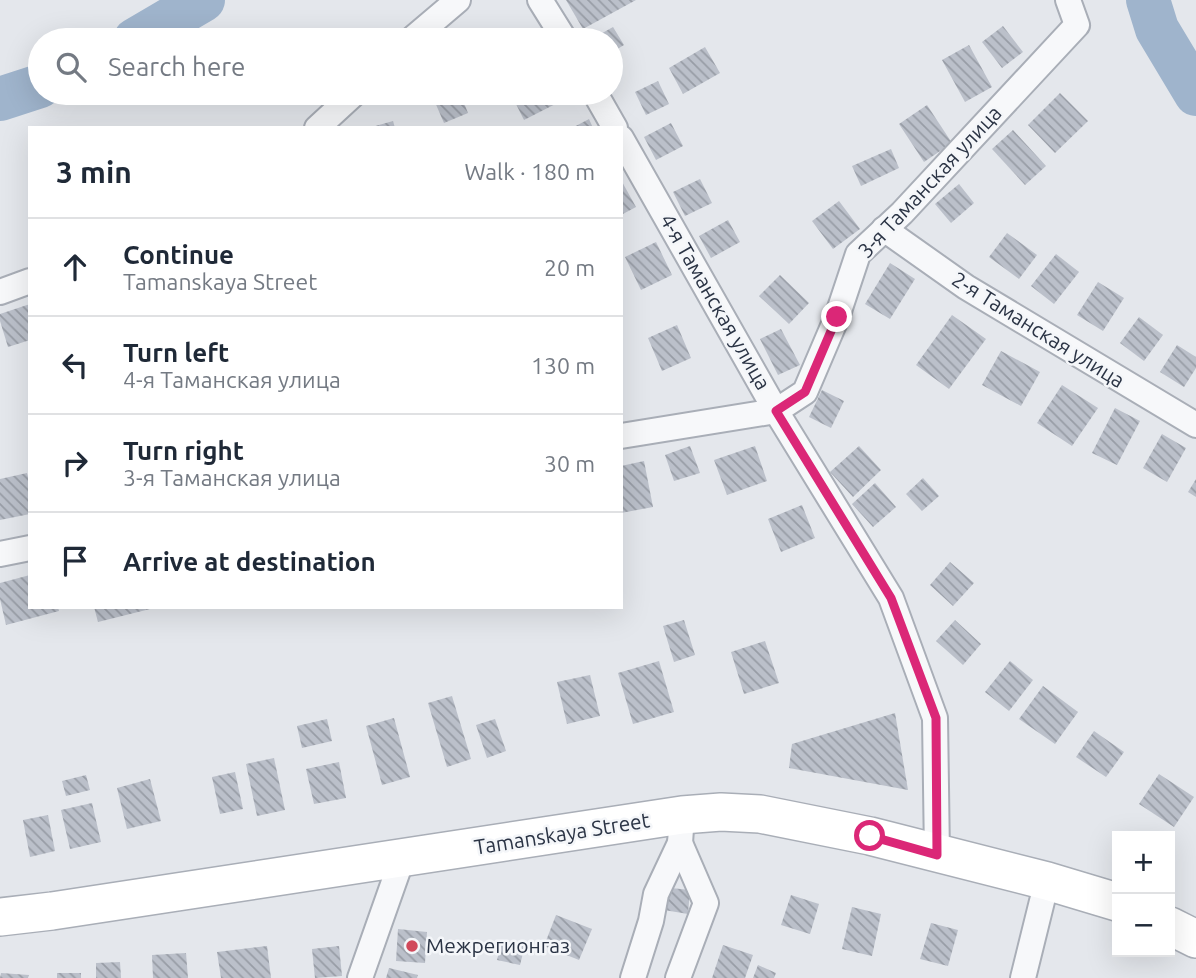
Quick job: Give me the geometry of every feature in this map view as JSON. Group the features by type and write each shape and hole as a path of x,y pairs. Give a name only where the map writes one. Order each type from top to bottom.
{"main road":[{"name":"Tamanskaya Street","path":"0,917 402,859 681,829 721,812 760,814 870,836 1047,881 1112,900"},
{"path":"1175,928 1196,939"}],"street":[{"path":"425,28 458,0"},
{"path":"540,0 558,28"},
{"name":"3-я Таманская улица","path":"776,411 805,392 837,317 858,254 902,213 1077,24 1068,0"},
{"path":"319,126 342,105"},
{"path":"602,105 614,126"},
{"name":"4-я Таманская улица","path":"623,142 776,411 891,598 936,718 937,855"},
{"name":"2-я Таманская улица","path":"884,229 966,287 1196,425"},
{"path":"0,292 28,282"},
{"path":"623,436 776,411"},
{"path":"0,554 28,548"},
{"path":"633,978 651,921 656,894 681,829"},
{"path":"678,978 706,903 681,829"},
{"path":"360,978 402,859"},
{"path":"1023,978 1047,881"}],"building":[{"path":"566,0 636,0 585,28"},
{"path":"1003,26 1023,52 1002,68 982,42"},
{"path":"969,45 992,87 965,102 942,60"},
{"path":"705,47 720,73 683,94 669,68"},
{"path":"658,81 669,104 646,115 635,92"},
{"path":"1060,93 1088,121 1055,153 1028,125"},
{"path":"436,105 465,105 468,113 444,123"},
{"path":"516,105 553,105 524,120"},
{"path":"927,105 952,143 924,162 899,124"},
{"path":"589,119 592,126 576,126"},
{"path":"393,121 394,126 376,126"},
{"path":"671,123 683,146 656,160 644,137"},
{"path":"1013,130 1046,166 1025,185 992,149"},
{"path":"891,149 899,168 861,186 852,166"},
{"path":"700,179 712,203 685,216 673,192"},
{"path":"623,184 636,207 623,214"},
{"path":"959,184 974,203 951,223 935,204"},
{"path":"839,201 860,229 833,249 812,221"},
{"path":"728,220 740,242 711,258 699,236"},
{"path":"1007,233 1037,255 1019,279 989,257"},
{"path":"656,242 672,275 641,290 625,257"},
{"path":"1056,254 1079,272 1054,304 1031,286"},
{"path":"890,263 915,279 890,319 865,304"},
{"path":"780,275 809,303 789,324 759,296"},
{"path":"1098,282 1124,298 1103,331 1077,315"},
{"path":"28,305 28,341 8,347 0,314"},
{"path":"952,315 986,339 949,389 916,365"},
{"path":"1139,317 1163,335 1144,361 1120,343"},
{"path":"677,325 691,358 662,371 648,338"},
{"path":"781,329 800,365 778,375 760,339"},
{"path":"1177,345 1196,357 1196,368 1184,387 1160,372"},
{"path":"1001,351 1040,372 1021,406 982,385"},
{"path":"1062,385 1098,408 1072,446 1037,423"},
{"path":"822,390 844,401 831,428 809,417"},
{"path":"1115,408 1140,421 1117,465 1092,453"},
{"path":"1162,434 1186,448 1167,482 1143,468"},
{"path":"690,446 700,473 674,481 665,455"},
{"path":"755,446 767,481 727,495 714,460"},
{"path":"859,446 881,470 853,497 830,472"},
{"path":"644,461 653,507 623,513 623,466"},
{"path":"27,473 28,514 0,520 0,479"},
{"path":"923,478 939,496 922,511 906,494"},
{"path":"1196,479 1196,497 1188,492"},
{"path":"875,483 896,507 873,527 852,504"},
{"path":"802,505 815,538 781,552 768,519"},
{"path":"950,562 974,583 953,606 930,585"},
{"path":"28,576 28,609 59,611 6,625 0,599 0,583"},
{"path":"95,609 150,609 98,622"},
{"path":"684,620 695,655 674,662 663,626"},
{"path":"955,620 981,644 963,665 936,641"},
{"path":"765,641 779,683 744,694 731,652"},
{"path":"659,661 674,712 633,724 618,673"},
{"path":"1010,661 1033,680 1009,711 985,692"},
{"path":"590,675 600,716 567,724 557,682"},
{"path":"1043,686 1078,712 1055,744 1019,719"},
{"path":"452,696 471,759 447,767 428,703"},
{"path":"895,713 908,790 789,768 792,744"},
{"path":"394,718 410,777 382,785 366,726"},
{"path":"327,719 332,741 302,748 297,726"},
{"path":"495,719 506,751 487,758 476,725"},
{"path":"1094,731 1124,752 1106,777 1076,757"},
{"path":"274,758 285,810 257,816 246,764"},
{"path":"339,762 346,798 314,804 306,769"},
{"path":"235,772 243,809 220,814 212,777"},
{"path":"1159,774 1194,797 1174,827 1139,804"},
{"path":"86,775 90,790 66,796 62,781"},
{"path":"150,779 161,821 127,829 117,788"},
{"path":"92,803 101,842 70,849 61,810"},
{"path":"48,815 55,851 30,857 23,820"},
{"path":"671,888 690,890 688,914 664,910"},
{"path":"791,895 819,904 810,934 781,925"},
{"path":"852,907 881,914 872,956 842,949"},
{"path":"556,915 592,929 579,960 544,946"},
{"path":"931,923 958,930 948,966 920,959"},
{"name":"Межрегионгаз","path":"398,929 427,932 425,963 396,961"},
{"path":"502,940 525,945 520,965 497,960"},
{"path":"723,945 753,955 745,978 712,978"},
{"path":"267,946 271,978 221,978 217,952"},
{"path":"339,946 342,976 315,978 312,949"},
{"path":"186,953 188,978 153,978 152,955"},
{"path":"120,962 121,978 96,978 96,963"},
{"path":"758,965 776,973 774,978 753,978"},
{"path":"389,968 418,975 417,978 386,978"},
{"path":"1,973 29,975 28,978 0,978"},
{"path":"57,973 81,973 81,978 57,978"}],"waterway":[{"path":"155,28 203,0"},
{"path":"1148,0 1157,29 1196,94"},
{"path":"0,99 28,90"}],"place":[{"name":"Межрегионгаз","path":"412,946"}],"route":[{"path":"837,317 805,392 776,411 891,598 936,718 937,855 870,836"}]}
